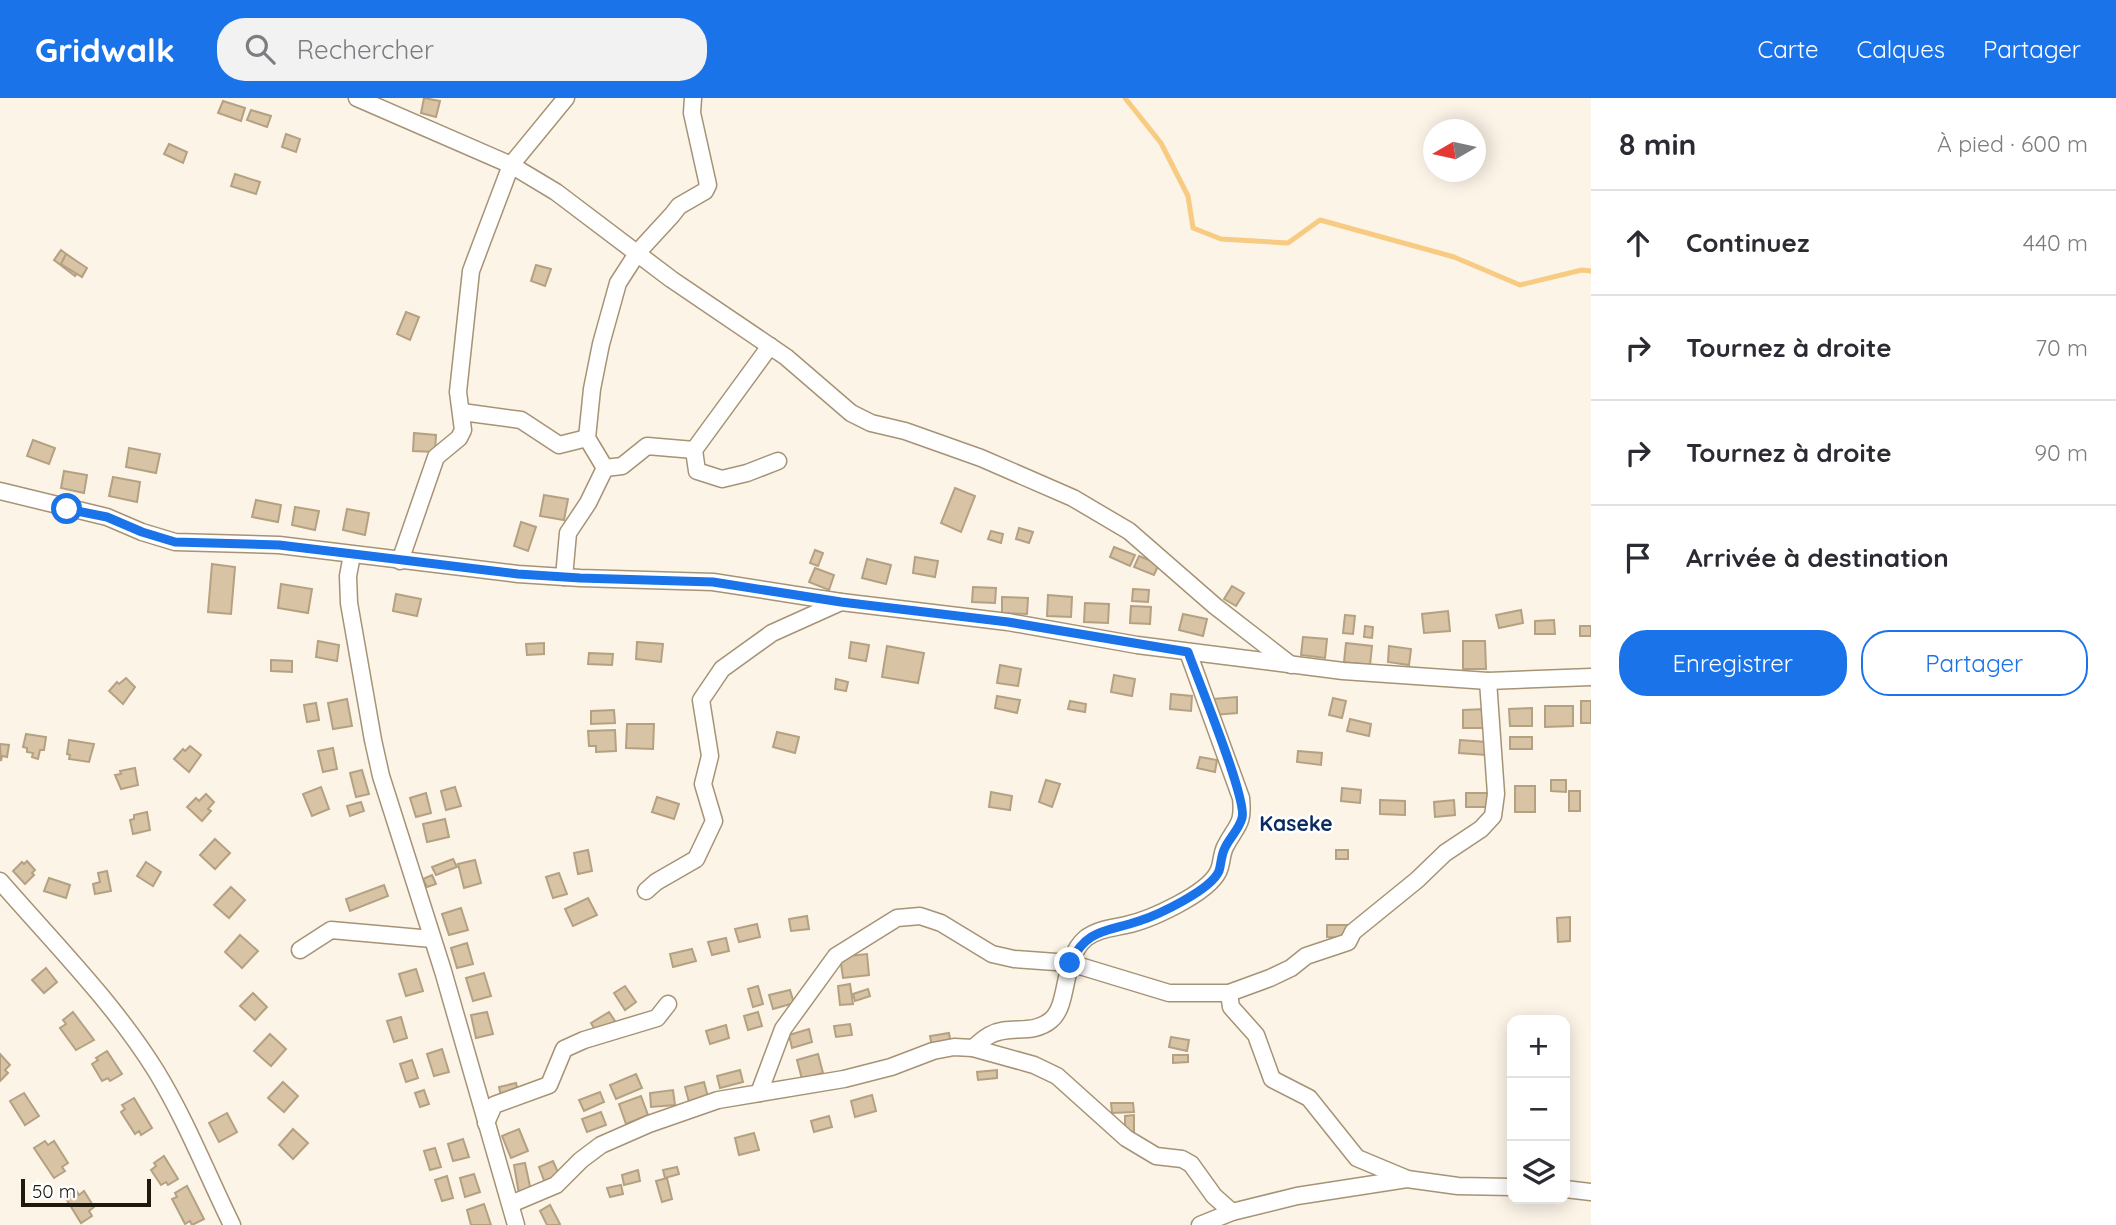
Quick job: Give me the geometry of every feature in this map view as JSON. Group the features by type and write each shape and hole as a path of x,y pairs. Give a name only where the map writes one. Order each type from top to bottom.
{"street":[{"path":"357,98 511,165 556,192 671,279 786,357 851,413 871,424 905,431 1004,468 1073,498 1129,531 1216,606 1291,665"},
{"path":"400,561 436,457 459,438 463,430 458,392 471,271 511,165 566,98"},
{"path":"605,468 587,438 592,389 601,344 618,283 638,253 680,206 705,191 708,185 692,113 693,98"},
{"path":"770,346 694,450 697,471 722,480 778,461"},
{"path":"462,412 520,420 559,445 587,438"},
{"path":"605,468 622,466 646,446 694,450"},
{"path":"564,577 568,533 588,503 605,468"},
{"path":"0,491 107,517 175,542 279,545 400,561 564,577 713,582 841,602 1008,622 1188,652 1424,678 1488,681 1591,677"},
{"path":"352,555 348,576 349,603 381,776 516,1225"},
{"path":"646,891 656,881 696,859 713,821 704,784 710,756 701,700 722,669 772,633 841,602"},
{"path":"973,1048 990,1034 1016,1029 1033,1030 1051,1020 1059,1011 1070,963 1086,938 1105,929 1129,925 1171,909 1210,882 1219,872 1225,846 1243,817 1241,798 1188,652"},
{"path":"759,1093 783,1029 836,956 898,918 920,916 941,923 992,954 1014,959 1070,963 1168,993 1229,993 1270,978 1306,956 1348,942 1353,932 1417,880 1445,853 1481,829 1493,816 1496,794 1488,681"},
{"path":"0,881 118,1018 156,1071 190,1135 232,1225"},
{"path":"300,950 331,930 432,939"},
{"path":"1229,993 1231,1007 1256,1035 1272,1079 1309,1098 1357,1158 1407,1179 1458,1186 1507,1187"},
{"path":"486,1124 494,1105 549,1085 564,1049 584,1040 657,1018 668,1004"},
{"path":"511,1204 556,1185 601,1145 649,1124 718,1100 844,1079 954,1047 973,1048 1034,1065 1057,1076 1126,1138 1156,1156 1181,1159 1191,1164 1214,1196 1232,1212"},
{"path":"1200,1225 1232,1212 1297,1196 1407,1179"},
{"path":"1570,1190 1591,1192"}],"building":[{"path":"424,98 440,101 436,117 421,113"},
{"path":"223,101 245,108 241,121 218,113"},
{"path":"251,110 271,116 267,127 247,120"},
{"path":"286,134 300,139 296,152 282,147"},
{"path":"169,144 187,152 183,163 164,154"},
{"path":"235,174 260,182 256,194 231,186"},
{"path":"61,250 82,266 75,276 54,260"},
{"path":"66,254 87,268 82,277 61,264"},
{"path":"536,265 551,269 545,286 531,281"},
{"path":"406,312 419,317 410,340 397,334"},
{"path":"414,433 436,435 435,452 413,451"},
{"path":"33,440 55,448 49,464 27,456"},
{"path":"129,448 160,454 156,473 126,467"},
{"path":"64,471 87,475 84,493 61,488"},
{"path":"113,477 140,482 137,502 109,496"},
{"path":"955,488 975,496 961,532 941,523"},
{"path":"544,495 568,499 564,520 540,516"},
{"path":"256,500 281,505 278,522 252,517"},
{"path":"295,507 319,511 315,530 292,525"},
{"path":"347,509 369,513 365,535 343,530"},
{"path":"521,522 536,527 528,551 514,546"},
{"path":"1019,528 1033,532 1029,543 1016,539"},
{"path":"991,531 1003,534 1001,543 988,539"},
{"path":"1114,547 1135,555 1130,566 1110,557"},
{"path":"815,550 823,553 818,566 810,563"},
{"path":"1139,556 1159,564 1154,575 1134,567"},
{"path":"915,557 938,561 935,577 913,573"},
{"path":"867,559 891,565 886,584 862,578"},
{"path":"212,564 235,567 231,614 208,612"},
{"path":"815,568 834,575 829,590 809,582"},
{"path":"281,584 312,589 308,613 278,608"},
{"path":"1232,586 1244,593 1236,606 1224,599"},
{"path":"973,587 996,588 995,603 972,602"},
{"path":"1133,589 1149,590 1148,602 1132,601"},
{"path":"396,594 421,599 417,616 393,611"},
{"path":"1048,595 1072,597 1071,617 1047,616"},
{"path":"1002,597 1028,598 1027,614 1002,613"},
{"path":"1085,603 1109,604 1108,623 1084,622"},
{"path":"1131,606 1151,607 1150,624 1130,623"},
{"path":"1521,610 1523,623 1499,628 1496,615"},
{"path":"1448,611 1450,631 1424,633 1422,614"},
{"path":"1183,614 1207,619 1203,636 1179,630"},
{"path":"1345,615 1355,616 1353,634 1343,633"},
{"path":"1554,620 1555,634 1535,634 1535,621"},
{"path":"1365,626 1373,627 1372,638 1364,637"},
{"path":"1580,626 1591,626 1591,636 1580,636"},
{"path":"1303,637 1327,639 1325,658 1301,655"},
{"path":"318,641 339,645 337,661 316,657"},
{"path":"1463,641 1485,641 1486,669 1463,669"},
{"path":"637,642 663,644 661,662 636,659"},
{"path":"851,642 869,645 866,661 849,658"},
{"path":"544,643 544,654 527,655 526,644"},
{"path":"1346,643 1372,646 1370,665 1344,662"},
{"path":"887,646 924,653 918,683 882,677"},
{"path":"1389,646 1411,649 1409,665 1388,662"},
{"path":"589,653 613,654 612,665 588,664"},
{"path":"271,660 292,661 292,672 271,671"},
{"path":"1000,665 1021,669 1018,686 997,683"},
{"path":"1114,675 1135,679 1132,696 1111,692"},
{"path":"126,678 135,687 123,704 109,691 117,682 119,684"},
{"path":"836,679 848,682 846,691 835,689"},
{"path":"1171,694 1192,696 1191,711 1170,709"},
{"path":"997,696 1020,700 1017,713 995,708"},
{"path":"1237,697 1237,713 1214,715 1213,699"},
{"path":"1333,698 1346,701 1342,718 1329,715"},
{"path":"347,699 352,726 333,729 328,703"},
{"path":"1070,701 1086,704 1085,712 1068,709"},
{"path":"1581,701 1591,701 1591,723 1581,723"},
{"path":"316,703 319,720 307,722 304,705"},
{"path":"1545,706 1573,706 1573,726 1545,727"},
{"path":"1532,708 1532,726 1510,726 1509,709"},
{"path":"1486,709 1486,728 1463,728 1463,710"},
{"path":"614,710 615,723 591,724 591,711"},
{"path":"1350,719 1371,724 1369,736 1347,731"},
{"path":"627,724 654,724 653,749 626,748"},
{"path":"615,730 616,751 596,752 596,746 589,746 588,731"},
{"path":"777,732 799,737 795,753 773,747"},
{"path":"26,734 46,737 44,750 40,750 38,759 32,757 33,753 27,752 27,748 23,747"},
{"path":"1510,737 1532,737 1532,749 1510,749"},
{"path":"69,740 94,744 89,762 69,759"},
{"path":"1460,740 1487,742 1486,755 1459,753"},
{"path":"0,744 9,745 7,757 2,756 1,761"},
{"path":"190,746 201,755 189,772 174,759"},
{"path":"333,748 337,769 323,772 318,751"},
{"path":"1298,751 1322,753 1321,765 1297,762"},
{"path":"1200,757 1217,760 1215,772 1197,768"},
{"path":"135,768 138,785 121,789 115,775 121,774 120,771"},
{"path":"362,770 369,794 356,797 350,773"},
{"path":"1046,780 1060,784 1052,807 1039,802"},
{"path":"1551,780 1566,780 1566,792 1551,791"},
{"path":"1515,786 1535,786 1535,812 1515,812"},
{"path":"321,787 329,809 312,816 303,794"},
{"path":"455,787 461,806 446,810 441,791"},
{"path":"1342,788 1361,790 1360,803 1341,801"},
{"path":"1569,791 1580,791 1580,811 1569,811"},
{"path":"991,792 1012,796 1010,810 989,807"},
{"path":"426,793 431,813 416,817 410,798"},
{"path":"1466,793 1488,793 1488,807 1466,807"},
{"path":"206,794 214,802 208,809 211,811 202,821 187,807 196,798 199,801"},
{"path":"657,797 679,804 674,819 652,812"},
{"path":"1380,800 1405,801 1405,815 1380,814"},
{"path":"1454,800 1455,815 1435,817 1434,802"},
{"path":"361,802 364,811 350,816 347,806"},
{"path":"147,812 150,830 133,834 130,820 134,819 134,815"},
{"path":"445,819 449,837 427,842 423,824"},
{"path":"215,839 230,853 215,869 200,855"},
{"path":"588,850 592,871 578,874 574,853"},
{"path":"1336,850 1348,850 1348,859 1336,859"},
{"path":"453,859 457,867 436,875 432,867"},
{"path":"475,860 481,883 464,888 458,864"},
{"path":"27,861 35,870 25,884 13,871"},
{"path":"146,862 161,872 153,886 137,876"},
{"path":"107,871 111,891 95,894 93,884 100,882 98,873"},
{"path":"559,873 567,894 553,898 546,877"},
{"path":"432,875 436,884 427,887 423,879"},
{"path":"49,878 70,885 66,898 44,891"},
{"path":"384,885 388,896 350,911 346,899"},
{"path":"231,887 245,900 229,918 214,905"},
{"path":"588,898 597,915 573,926 565,909"},
{"path":"461,908 468,930 449,935 442,914"},
{"path":"807,916 809,929 791,931 789,919"},
{"path":"1570,917 1570,941 1558,942 1557,918"},
{"path":"757,924 760,937 739,942 735,929"},
{"path":"1327,925 1349,925 1349,938 1327,937"},
{"path":"240,935 258,951 242,968 225,952"},
{"path":"726,938 729,951 712,955 708,942"},
{"path":"467,943 473,964 457,968 451,948"},
{"path":"692,949 696,961 673,967 670,954"},
{"path":"867,954 869,975 843,978 840,957"},
{"path":"46,968 57,982 44,993 32,980"},
{"path":"416,969 423,991 406,996 399,974"},
{"path":"484,973 491,996 473,1001 466,978"},
{"path":"850,984 853,1004 840,1005 838,986"},
{"path":"625,986 636,1002 625,1010 614,993"},
{"path":"758,986 763,1004 753,1007 748,989"},
{"path":"868,989 870,996 855,1001 853,994"},
{"path":"790,990 794,1003 773,1009 769,995"},
{"path":"253,993 267,1007 255,1020 240,1006"},
{"path":"73,1012 94,1040 76,1050 60,1028 66,1024 63,1020"},
{"path":"487,1012 493,1034 476,1038 471,1015"},
{"path":"609,1012 617,1024 598,1035 591,1023"},
{"path":"758,1012 762,1026 748,1030 744,1016"},
{"path":"401,1017 407,1038 394,1042 387,1021"},
{"path":"850,1024 852,1035 836,1037 834,1026"},
{"path":"726,1025 729,1038 710,1044 706,1031"},
{"path":"809,1029 812,1042 792,1048 789,1035"},
{"path":"949,1033 951,1044 932,1047 930,1036"},
{"path":"270,1034 286,1049 271,1066 254,1051"},
{"path":"1171,1037 1189,1040 1187,1051 1169,1047"},
{"path":"442,1049 449,1072 434,1076 427,1054"},
{"path":"107,1051 122,1074 110,1081 108,1078 102,1081 92,1064"},
{"path":"0,1054 10,1065 5,1070 8,1073 0,1081"},
{"path":"818,1054 823,1073 802,1079 797,1060"},
{"path":"1173,1055 1188,1055 1188,1062 1173,1063"},
{"path":"412,1060 418,1078 406,1082 400,1064"},
{"path":"740,1070 743,1082 720,1088 717,1076"},
{"path":"997,1070 997,1078 978,1080 977,1072"},
{"path":"636,1074 642,1088 616,1099 610,1085"},
{"path":"283,1082 298,1096 284,1112 268,1098"},
{"path":"704,1082 708,1097 689,1102 685,1087"},
{"path":"516,1083 518,1092 501,1096 499,1087"},
{"path":"424,1090 429,1104 420,1107 415,1093"},
{"path":"673,1090 675,1105 651,1107 650,1093"},
{"path":"600,1092 604,1102 584,1111 579,1100"},
{"path":"24,1093 39,1116 25,1125 10,1101"},
{"path":"872,1095 876,1111 855,1117 851,1101"},
{"path":"641,1096 648,1115 626,1124 619,1104"},
{"path":"134,1098 152,1128 141,1135 139,1131 135,1134 121,1112 125,1109 122,1105"},
{"path":"1111,1103 1133,1103 1134,1112 1112,1113"},
{"path":"601,1112 606,1125 587,1132 582,1119"},
{"path":"227,1113 237,1132 219,1142 209,1123"},
{"path":"1134,1115 1134,1135 1125,1135 1125,1116"},
{"path":"829,1116 832,1127 814,1132 811,1121"},
{"path":"293,1129 308,1143 293,1159 279,1145"},
{"path":"519,1129 528,1151 511,1158 502,1136"},
{"path":"754,1133 759,1150 739,1155 735,1138"},
{"path":"463,1139 469,1157 453,1161 448,1144"},
{"path":"45,1141 48,1145 54,1141 68,1163 62,1167 65,1171 54,1178 34,1148"},
{"path":"435,1148 441,1167 430,1170 424,1151"},
{"path":"164,1156 178,1179 168,1185 166,1182 161,1185 151,1170 156,1166 154,1163"},
{"path":"553,1161 560,1177 545,1183 539,1167"},
{"path":"525,1163 531,1191 519,1194 514,1165"},
{"path":"677,1167 679,1174 665,1178 663,1170"},
{"path":"638,1170 640,1181 624,1185 622,1175"},
{"path":"474,1174 480,1192 465,1197 460,1178"},
{"path":"447,1176 453,1198 442,1201 435,1180"},
{"path":"667,1178 672,1199 662,1202 656,1181"},
{"path":"621,1185 623,1194 610,1197 607,1188"},
{"path":"187,1186 204,1219 192,1225 190,1221 185,1224 172,1199 177,1197 175,1193"},
{"path":"76,1190 79,1195 84,1191 94,1207 89,1211 92,1216 81,1223 65,1197"},
{"path":"484,1204 491,1225 471,1225 467,1210"},
{"path":"550,1205 560,1224 558,1225 547,1225 540,1211"}],"waterway":[{"path":"1125,98 1161,143 1188,196 1193,228 1221,239 1288,243 1320,220 1454,257 1520,285 1582,270 1591,271"}],"district":[{"name":"Kaseke","path":"1296,823"}],"route":[{"path":"67,509 107,517 175,542 279,545 518,574 713,582 841,602 1008,622 1188,652 1241,798 1243,817 1225,846 1219,872 1210,882 1171,909 1129,925 1105,929 1086,938 1070,963"}]}
